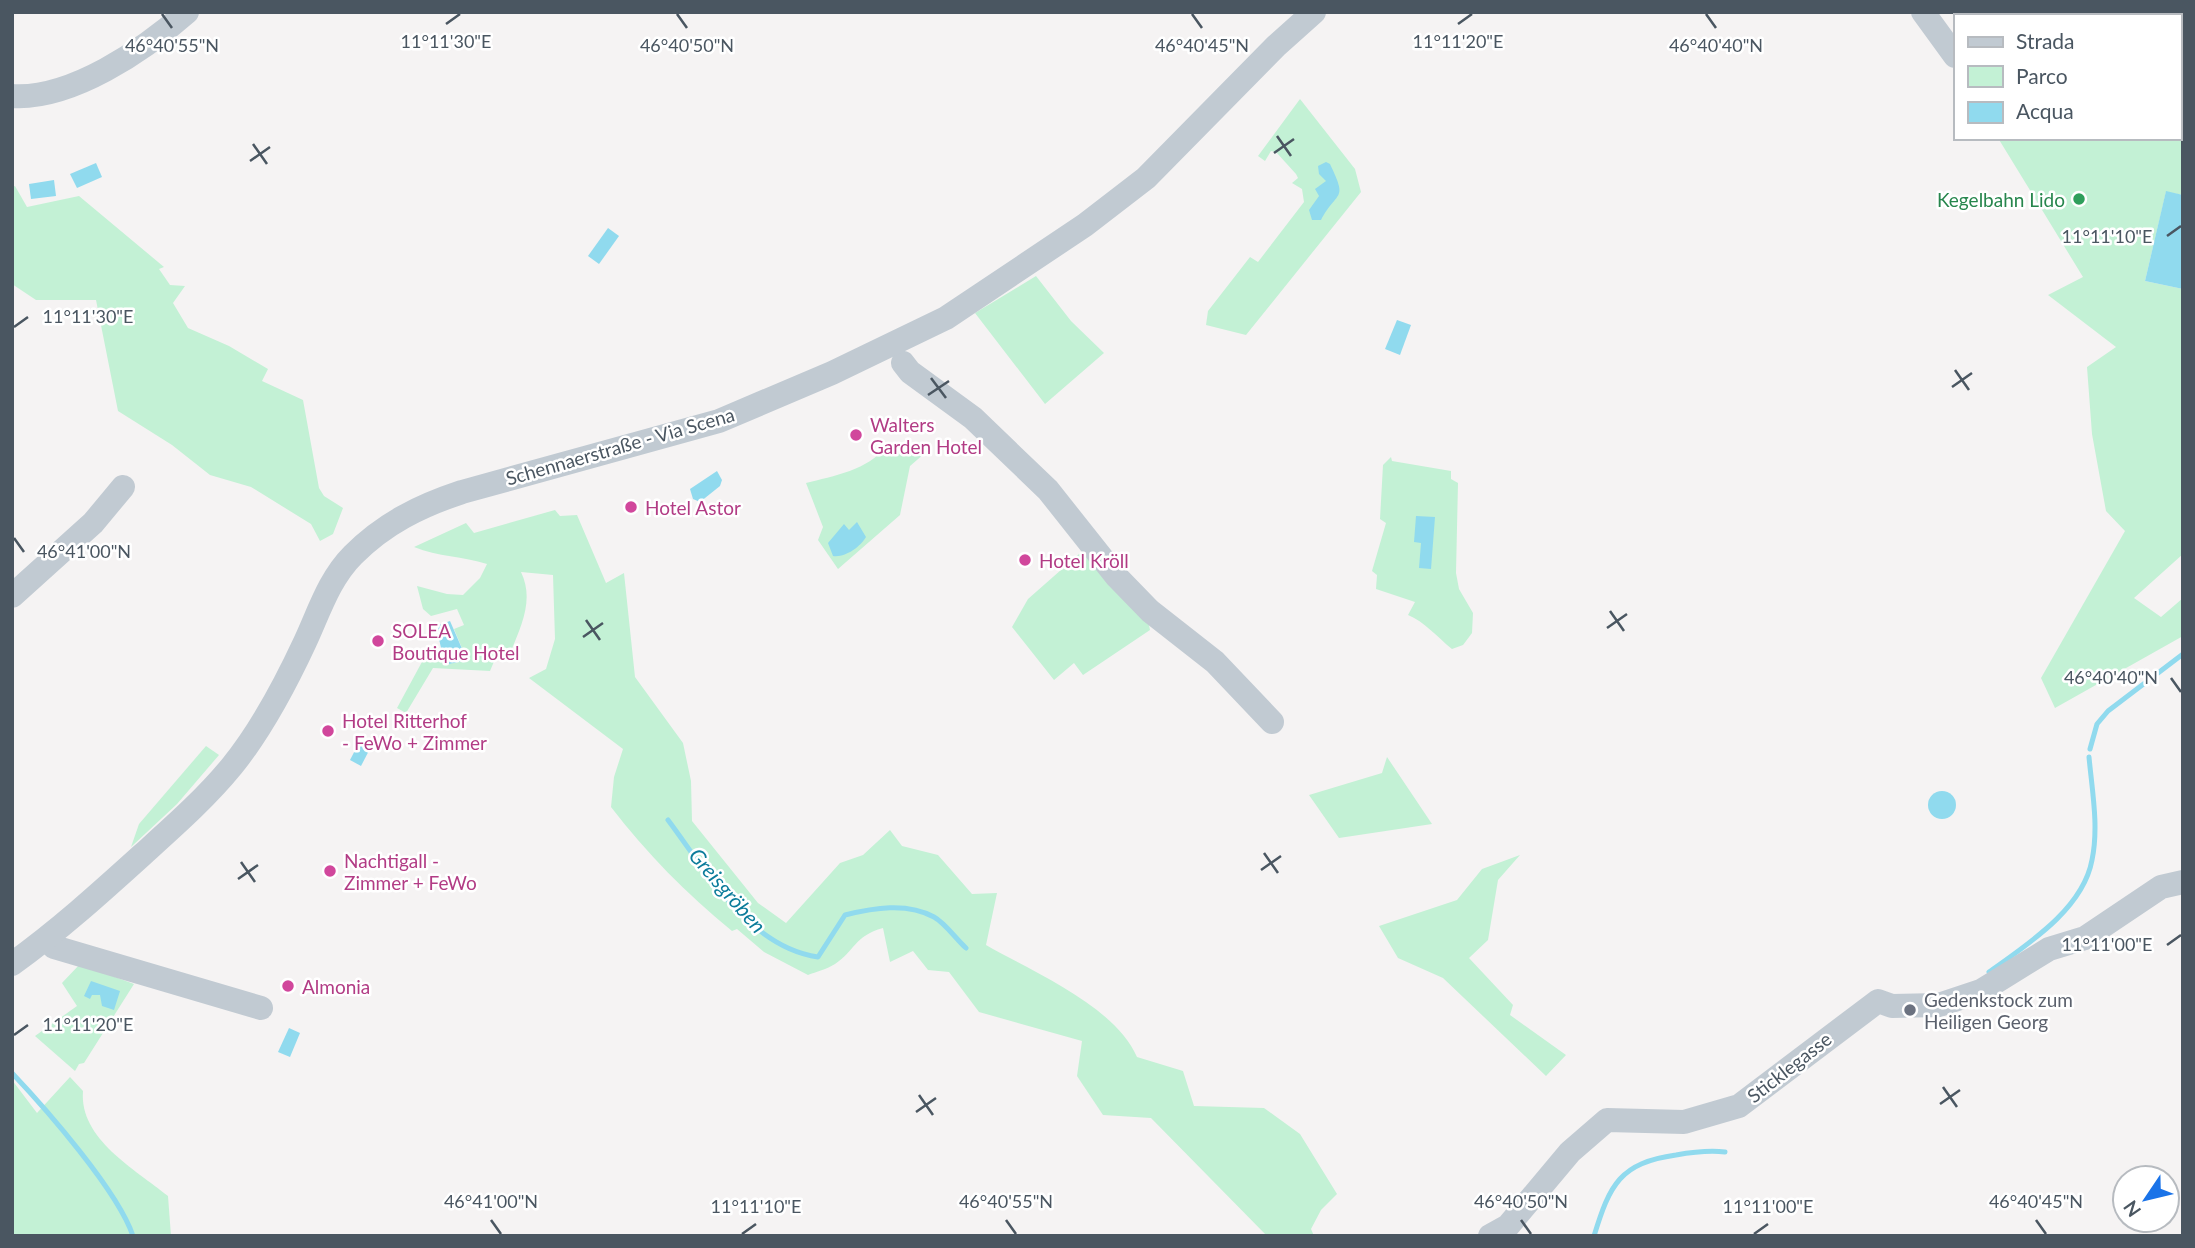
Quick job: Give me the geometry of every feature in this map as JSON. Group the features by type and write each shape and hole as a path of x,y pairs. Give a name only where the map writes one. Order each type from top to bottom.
{"street":[{"path":"12,96 33,97 90,78 161,35 187,12"},
{"name":"Schennaerstraße - Via Scena","path":"12,964 47,939 184,817 232,766 276,700 336,576 353,555 383,529 421,506 462,492 719,421 832,373 946,318 1085,225 1146,178 1276,46 1314,12"},
{"path":"1923,12 1954,55"},
{"path":"903,363 909,372 973,418 1048,490 1125,585 1150,611 1215,662 1272,722"},
{"path":"12,596 93,523 123,487"},
{"name":"Sticklegasse","path":"1490,1236 1508,1226 1570,1152 1607,1120 1684,1122 1739,1106 1878,1001 1892,1006 1939,1005 1982,992 2049,949 2085,938 2161,887 2183,882"},
{"path":"47,939 54,947 261,1008"}],"green space":[{"path":"1300,99 1355,169 1361,192 1246,335 1206,325 1208,311 1250,257 1258,262 1304,202 1302,189 1292,183 1298,178 1296,174 1276,152 1271,151 1265,161 1258,156"},
{"path":"2181,131 2183,195 2166,192 2145,281 2183,289 2183,554 2134,598 2161,617 2183,598 2183,636 2055,708 2041,678 2125,531 2106,511 2092,434 2087,367 2116,347 2048,295 2083,277 1999,140 2181,140"},
{"path":"15,186 27,207 79,196 164,267 159,269 170,285 185,286 173,303 188,328 229,346 268,369 262,381 303,400 319,488 324,496 343,508 333,534 320,541 311,524 251,487 210,475 172,445 118,411 96,300 36,300 12,284 12,187"},
{"path":"1036,276 1071,321 1104,353 1045,404 975,313"},
{"path":"886,446 932,447 910,466 900,515 838,569 818,540 823,527 806,483 839,475 860,466 870,461"},
{"path":"1391,457 1392,461 1451,471 1451,479 1458,483 1456,573 1459,589 1473,613 1472,633 1463,645 1452,649 1408,615 1415,602 1376,589 1377,575 1372,571 1386,523 1380,519 1383,465"},
{"path":"555,510 560,516 577,515 606,583 624,573 635,677 683,743 691,781 692,821 758,903 786,923 840,863 863,855 890,830 902,846 938,855 972,894 997,893 986,945 1092,1006 1126,1039 1137,1057 1183,1071 1194,1106 1264,1108 1300,1134 1337,1194 1321,1210 1311,1229 1314,1236 1267,1236 1151,1118 1103,1115 1077,1076 1082,1041 979,1012 949,972 928,970 913,951 890,962 883,928 860,939 835,964 808,975 764,952 737,929 732,931 715,917 653,857 611,807 614,777 623,749 529,678 546,669 555,639 553,575 521,572 526,592 525,612 511,651 498,652 490,671 433,668 406,713 397,708 423,660 443,656 444,665 467,660 454,629 464,625 457,609 431,616 423,609 417,586 463,595 480,578 487,564 414,547 466,523 474,533"},
{"path":"1087,547 1148,621 1150,630 1083,675 1074,663 1054,680 1012,627 1028,599"},
{"path":"206,746 219,755 177,804 131,847 139,824"},
{"path":"1387,757 1432,824 1339,838 1309,795 1382,773"},
{"path":"1520,855 1498,880 1488,940 1469,958 1513,1005 1510,1015 1566,1055 1546,1076 1443,978 1398,958 1379,926 1457,900 1482,869"},
{"path":"80,964 134,984 84,1063 79,1064 75,1071 35,1036 77,1006 62,983"},
{"path":"70,1077 83,1091 84,1108 99,1138 126,1164 168,1196 171,1236 12,1236 12,1080 37,1113"}],"water":[{"path":"1326,162 1330,164 1339,184 1339,195 1321,220 1312,220 1309,210 1319,196 1315,189 1326,181 1319,174 1318,166"},
{"path":"96,163 102,177 77,188 70,174"},
{"path":"54,180 56,196 31,199 29,184"},
{"path":"2166,191 2183,195 2183,289 2145,281"},
{"path":"608,228 619,236 599,264 588,256"},
{"path":"1397,320 1411,325 1400,355 1385,349"},
{"path":"717,471 722,480 720,486 700,502 693,499 690,489"},
{"path":"1416,516 1435,517 1431,569 1419,568 1421,543 1414,542"},
{"path":"857,522 866,537 847,554 833,556 828,543 844,524 849,530"},
{"path":"450,621 467,660 445,665 436,626"},
{"path":"362,737 373,743 361,766 350,760"},
{"path":"1942,791 1952,795 1956,805 1952,815 1942,819 1932,815 1928,805 1932,795"},
{"path":"91,981 120,991 114,1010 102,1006 100,995 92,995 90,999 84,996"},
{"path":"289,1028 300,1033 290,1057 278,1052"}],"waterway":[{"path":"2090,749 2097,724 2108,711 2183,654"},
{"path":"1989,972 2052,924 2066,910 2087,878 2095,835 2089,757"},
{"name":"Greisgröben","path":"668,820 714,884 750,923 771,939 793,950 818,957 845,915 890,908 913,909 934,917 966,948"},
{"path":"12,1073 97,1174 113,1197 133,1236"},
{"path":"1594,1236 1612,1190 1630,1170 1657,1159 1694,1152 1725,1152"}],"place":[{"name":"Kegelbahn Lido","path":"2079,199"},
{"name":"Walters Garden Hotel","path":"856,435"},
{"name":"Hotel Astor","path":"631,507"},
{"name":"Hotel Kröll","path":"1025,560"},
{"name":"SOLEA Boutique Hotel","path":"378,641"},
{"name":"Hotel Ritterhof - FeWo + Zimmer","path":"328,731"},
{"name":"Nachtigall - Zimmer + FeWo","path":"330,871"},
{"name":"Almonia","path":"288,986"},
{"name":"Gedenkstock zum Heiligen Georg","path":"1910,1010"}]}
